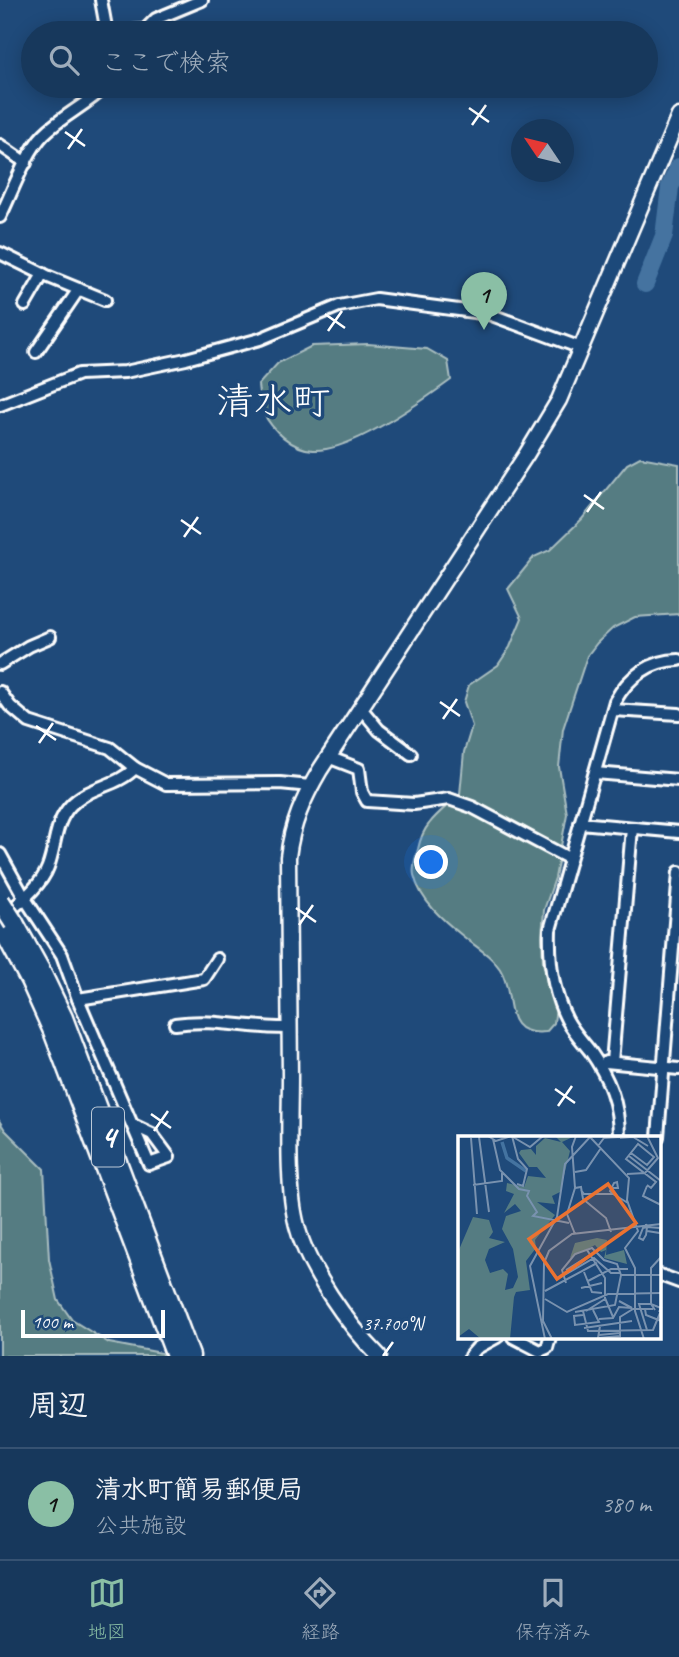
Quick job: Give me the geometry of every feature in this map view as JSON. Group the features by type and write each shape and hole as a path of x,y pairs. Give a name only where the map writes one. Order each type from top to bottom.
{"highway":[{"name":"4","path":"0,901 5,924 53,1031 176,1356"},
{"name":"4","path":"5,924 39,968 63,1018 190,1356"}],"street":[{"path":"101,0 105,21"},
{"path":"154,21 202,0"},
{"path":"0,217 39,139 94,98"},
{"path":"379,1356 339,1309 296,1224 290,1143 288,857 295,818 328,757 526,455 559,400 679,116"},
{"path":"0,145 26,163"},
{"path":"0,253 105,300"},
{"path":"25,305 43,274"},
{"path":"36,352 79,289"},
{"path":"0,405 79,374 125,372 186,359 260,339 339,306 376,299 489,314 581,348"},
{"path":"0,664 29,646 50,638"},
{"path":"619,1136 614,1094 596,1061 568,1021 556,993 550,965 550,930 619,694 643,670 655,663 679,660"},
{"path":"0,692 10,706 29,722 110,748 135,768 173,785 280,783 310,786"},
{"path":"360,707 379,730 411,754"},
{"path":"613,710 679,714"},
{"path":"328,757 359,769 362,792 367,801 414,804 449,799 472,807 570,859"},
{"path":"5,924 47,869 55,832 68,807 87,791 112,782 135,768"},
{"path":"595,774 679,780"},
{"path":"580,823 679,832"},
{"path":"612,1062 632,828"},
{"path":"0,854 62,955 78,999 134,1125"},
{"path":"658,1136 679,872"},
{"path":"78,999 204,979 217,959"},
{"path":"175,1024 211,1021 290,1028"},
{"path":"596,1061 679,1069"},
{"path":"662,1276 679,1282"},
{"path":"470,1356 477,1348 494,1338"},
{"path":"515,1338 540,1351 547,1348 550,1338"}],"green space":[{"path":"368,344 427,349 448,361 451,380 385,424 346,443 328,448 305,449 277,432 263,412 258,385 278,363 312,346"},
{"path":"640,457 679,464 679,614 635,617 613,628 587,656 563,729 559,767 567,814 555,878 544,910 543,963 556,1007 554,1023 546,1032 531,1032 521,1028 515,1021 500,969 488,955 456,931 427,902 417,884 414,865 427,827 460,794 464,752 472,726 464,702 469,685 498,665 510,647 522,618 508,589 534,557 550,550 582,519 627,464"},
{"path":"0,1122 44,1169 49,1259 58,1300 72,1320 109,1343 161,1353 163,1356 0,1356"}],"waterway":[{"path":"645,284 664,236 670,187 679,167"}],"place":[{"name":"清水町簡易郵便局","path":"484,330"}],"district":[{"name":"清水町","path":"273,401"}]}
